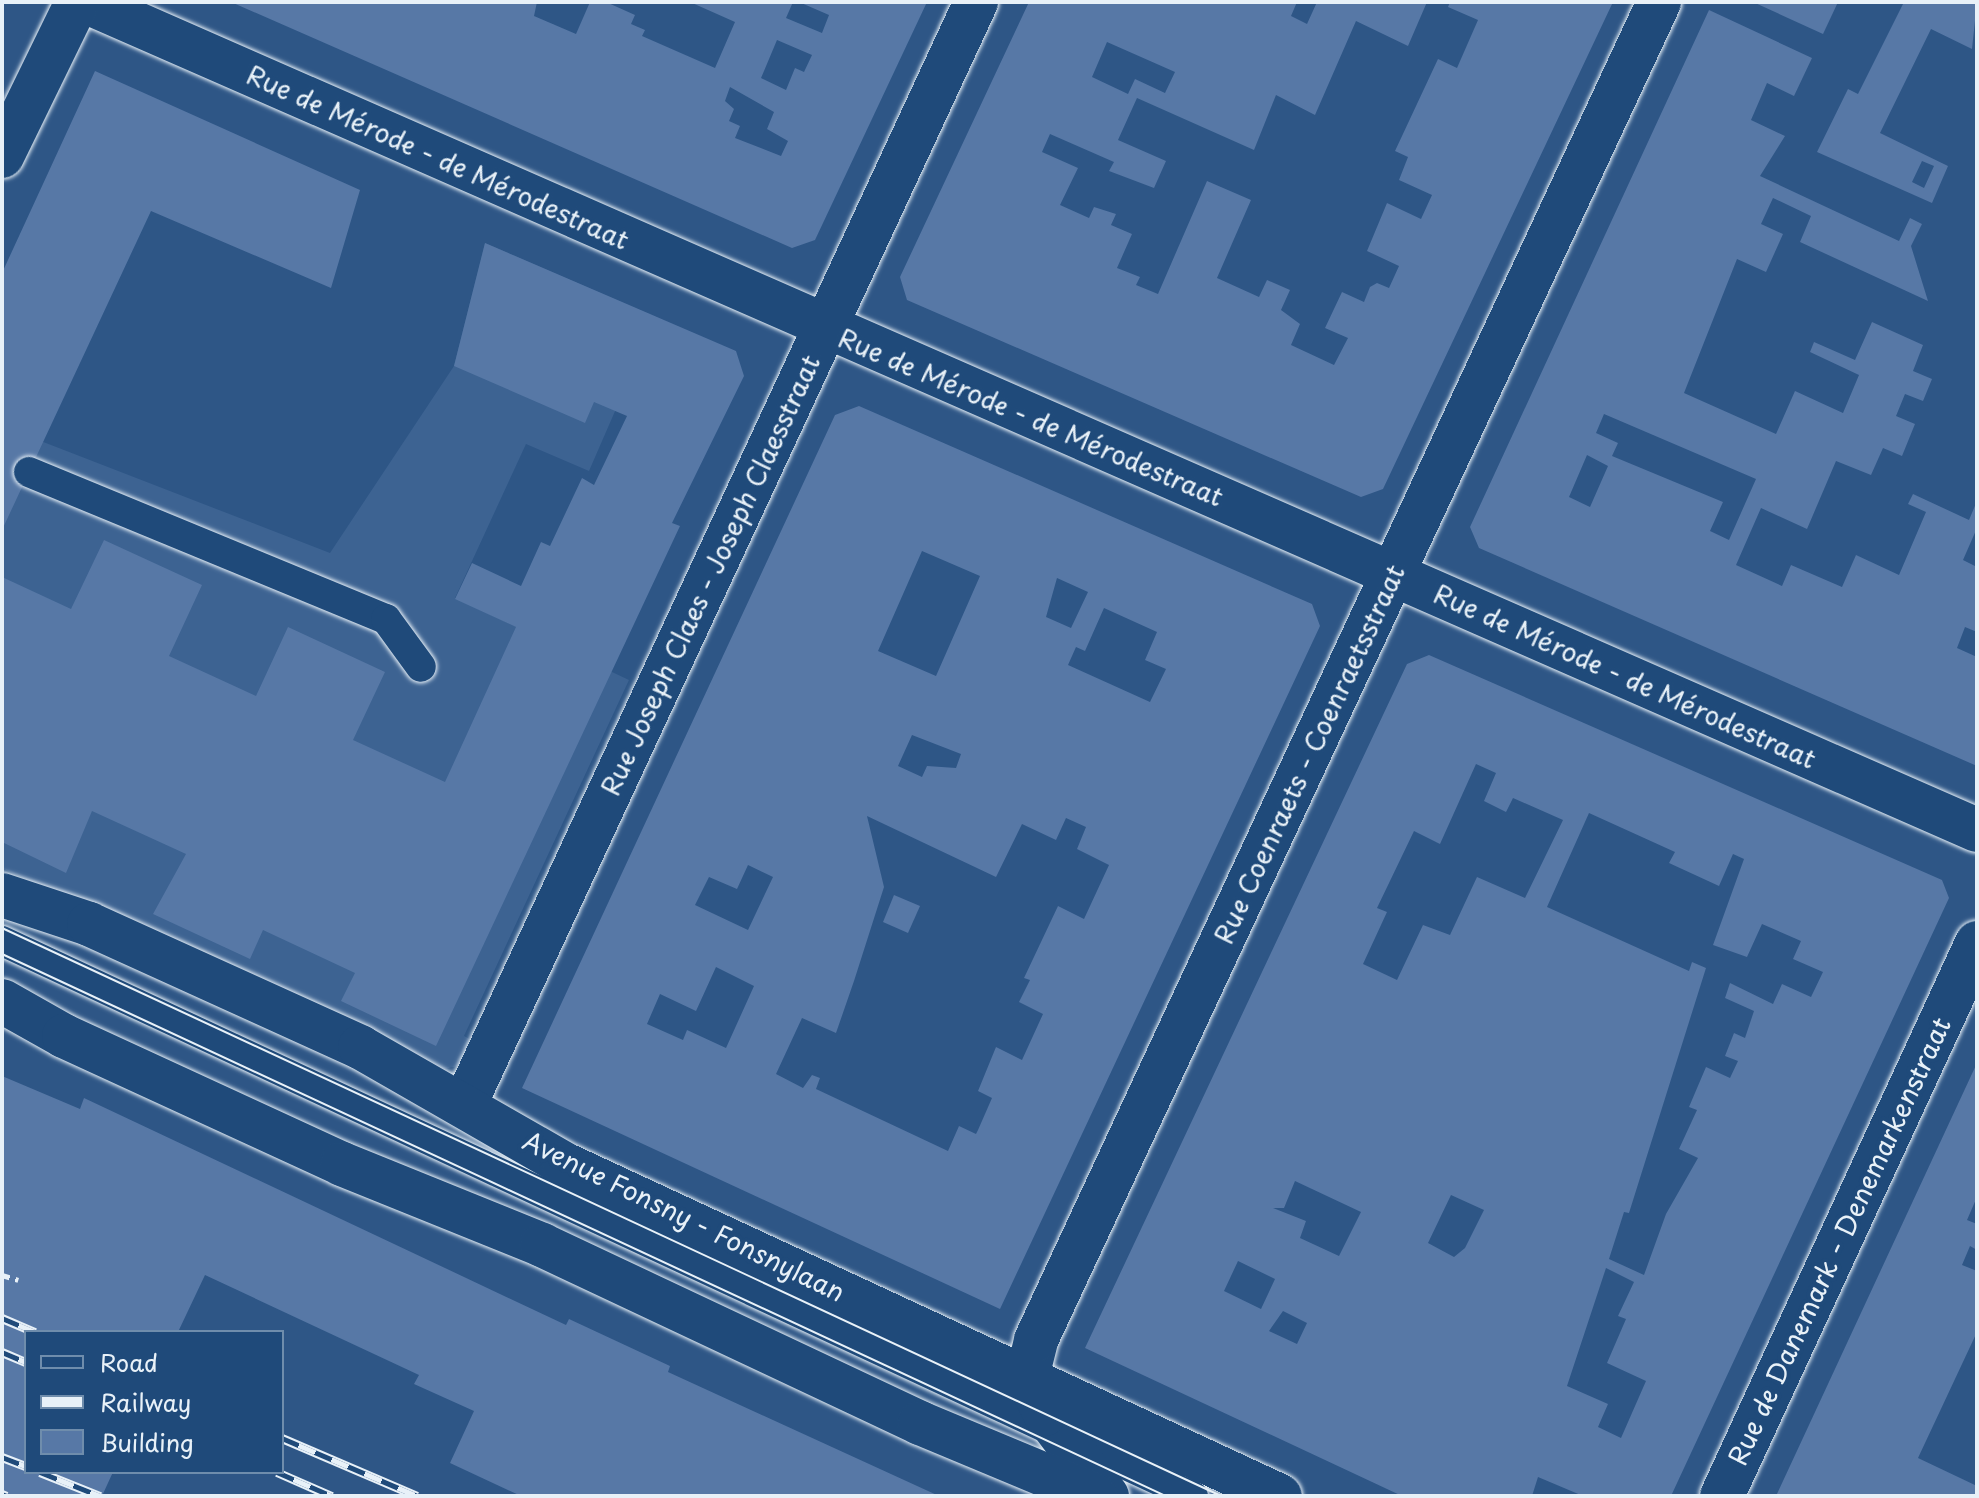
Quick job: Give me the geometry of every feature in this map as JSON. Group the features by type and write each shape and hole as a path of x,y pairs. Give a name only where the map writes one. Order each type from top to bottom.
{"street":[{"path":"2,156 77,2"},
{"name":"Rue de Mérode - de Mérodestraat","path":"87,2 825,328 1977,830"},
{"name":"Rue Joseph Claes - Joseph Claesstraat","path":"465,1104 976,2"},
{"name":"Rue Coenraets - Coenraetsstraat","path":"1027,1377 1036,1340 1659,2"},
{"name":"Avenue Fonsny - Fonsnylaan","path":"2,895 89,924 360,1047 465,1104 564,1164 1280,1496"},
{"name":"Rue de Danemark - Denemarkenstraat","path":"1722,1496 1977,943"},
{"path":"2,1001 64,1036 342,1164 542,1245 920,1423 1095,1496"},
{"path":"1027,1377 1045,1414 1107,1496"}],"lane":[{"path":"29,472 386,619 421,667"},
{"name":"Avenue Fonsny - Fonsnylaan","path":"2,941 1193,1496"}],"path":[{"path":"2,1275 18,1280"}],"shaded area":[{"path":"485,243 656,317 589,471 526,444 455,598 629,680 464,1036 475,1042 459,1066 438,1070 2,868 2,426 330,553 454,366"}],"building":[{"path":"231,2 537,2 534,16 576,34 590,2 606,2 635,15 631,24 645,30 642,36 715,68 735,22 690,2 793,2 786,18 822,33 829,15 799,2 927,2 815,240 792,248","holes":["777,40 812,55 804,72 795,68 786,90 761,78","730,87 774,112 767,129 788,141 781,156 735,138 740,126 729,121 734,109 725,101"]},
{"path":"1029,2 1297,2 1291,16 1307,24 1317,2 1427,2 1408,46 1356,21 1315,115 1276,95 1254,150 1137,98 1118,140 1166,161 1154,188 1109,171 1114,162 1050,134 1042,152 1078,168 1060,205 1089,218 1094,207 1116,214 1111,225 1132,234 1117,268 1140,277 1136,285 1158,294 1207,181 1251,200 1217,278 1259,297 1267,280 1290,290 1281,310 1300,324 1291,345 1334,365 1348,338 1325,328 1342,292 1364,302 1370,287 1377,283 1389,288 1399,266 1367,251 1387,203 1421,219 1432,195 1399,180 1408,157 1395,151 1438,59 1457,68 1478,20 1448,7 1450,2 1613,2 1383,489 1361,497 907,300 900,277","holes":["1107,42 1175,72 1165,93 1135,79 1128,94 1092,77"]},
{"path":"1753,2 1838,2 1823,34"},
{"path":"1904,2 1977,2 1972,49 1931,29 1880,133 1948,166 1932,203 1817,152 1848,89 1858,94","holes":["1922,161 1934,166 1924,188 1912,182"]},
{"path":"1709,10 1812,58 1794,96 1767,83 1751,120 1785,136 1760,176 1899,241 1910,218 1922,224 1911,246 1928,301 1800,242 1811,216 1773,198 1761,224 1783,234 1766,272 1737,259 1684,393 1776,434 1795,391 1843,413 1859,375 1810,352 1814,342 1855,360 1872,322 1923,345 1913,371 1932,379 1923,401 1905,394 1896,416 1915,424 1902,456 1883,448 1871,475 1836,461 1807,529 1761,508 1736,565 1782,586 1791,565 1842,587 1856,555 1899,575 1926,512 1908,504 1913,494 1969,520 1977,501 1977,528 1963,560 1977,567 1977,632 1965,627 1957,648 1977,657 1977,766 1479,548 1470,527","holes":["1604,414 1756,479 1729,540 1710,531 1723,502 1612,456 1618,443 1596,433","1587,455 1608,466 1590,507 1569,497"]},
{"path":"95,71 360,190 331,288 151,211 2,530 2,273"},
{"path":"485,243 736,351 744,376 672,523 680,526 436,1046 341,1001 355,973 263,930 250,959 153,914 186,854 92,811 66,873 2,842 2,577 71,609 104,540 202,585 169,656 256,696 288,627 385,672 353,740 445,782 516,627 455,599 472,563 521,586 541,542 550,546 582,478 594,485 627,416 594,402 585,423 454,366"},
{"path":"859,406 1312,604 1320,626 1000,1309 522,1088 835,415","holes":["922,551 980,576 936,676 878,651","1057,578 1088,592 1071,628 1046,617","1104,608 1157,632 1145,660 1166,669 1150,702 1068,665 1076,647 1085,651","912,735 961,754 956,768 927,766 922,777 898,766","867,816 996,877 1022,824 1056,840 1066,818 1086,827 1077,849 1109,865 1084,919 1058,906 1024,978 1030,980 1019,1002 1043,1014 1022,1060 996,1047 978,1091 992,1098 978,1130 976,1134 959,1126 948,1151 816,1089 820,1078 812,1075 803,1088 776,1074 802,1018 836,1033 884,887","748,865 773,877 748,930 695,905 709,877 737,889","716,967 754,986 726,1048 687,1030 683,1040 647,1024 660,994 696,1011"]},
{"path":"1429,655 1942,880 1949,898 1671,1496 1583,1496 1538,1477 1532,1496 1402,1496 1085,1348 1407,664","holes":["1476,764 1496,773 1484,801 1506,812 1513,798 1563,820 1525,898 1477,877 1450,935 1423,925 1397,980 1363,964 1387,912 1377,908 1414,831 1440,844","1589,813 1675,852 1669,863 1719,886 1733,854 1744,859 1713,945 1747,957 1762,924 1801,941 1793,959 1823,972 1811,997 1782,984 1773,1004 1730,983 1725,998 1754,1011 1745,1038 1734,1033 1725,1056 1738,1061 1730,1078 1706,1067 1689,1107 1697,1110 1679,1149 1698,1158 1666,1214 1644,1275 1609,1259 1624,1212 1629,1213 1706,968 1692,962 1689,971 1547,907","1295,1181 1361,1212 1339,1256 1300,1238 1306,1221 1273,1208 1284,1208","1451,1195 1484,1210 1465,1248 1454,1257 1428,1243","1238,1261 1275,1279 1261,1309 1224,1291","1606,1268 1634,1282 1618,1316 1626,1319 1607,1363 1646,1381 1621,1438 1598,1427 1608,1404 1567,1386","1283,1311 1307,1323 1297,1344 1269,1331"]},
{"path":"894,895 920,906 908,933 883,922"},
{"path":"1977,1063 1977,1197 1967,1220 1977,1224 1977,1250 1970,1246 1962,1265 1977,1271 1977,1332 1918,1458 1977,1486 1977,1496 1776,1496"},
{"path":"2,1076 80,1109 84,1098 566,1325 569,1319 670,1366 668,1372 939,1496 521,1496 450,1463 474,1411 414,1384 419,1375 205,1275 179,1330 24,1330 24,1474 112,1474 102,1496 2,1496"}],"tram line":[{"path":"2,928 1221,1496"},
{"path":"2,954 1166,1496"}],"railway":[{"path":"2,1318 30,1330"},
{"path":"2,1352 24,1361"},
{"path":"284,1439 417,1496"},
{"path":"2,1457 24,1465"},
{"path":"45,1474 100,1496"},
{"path":"282,1474 332,1496"},
{"path":"2,1494 7,1496"}]}
